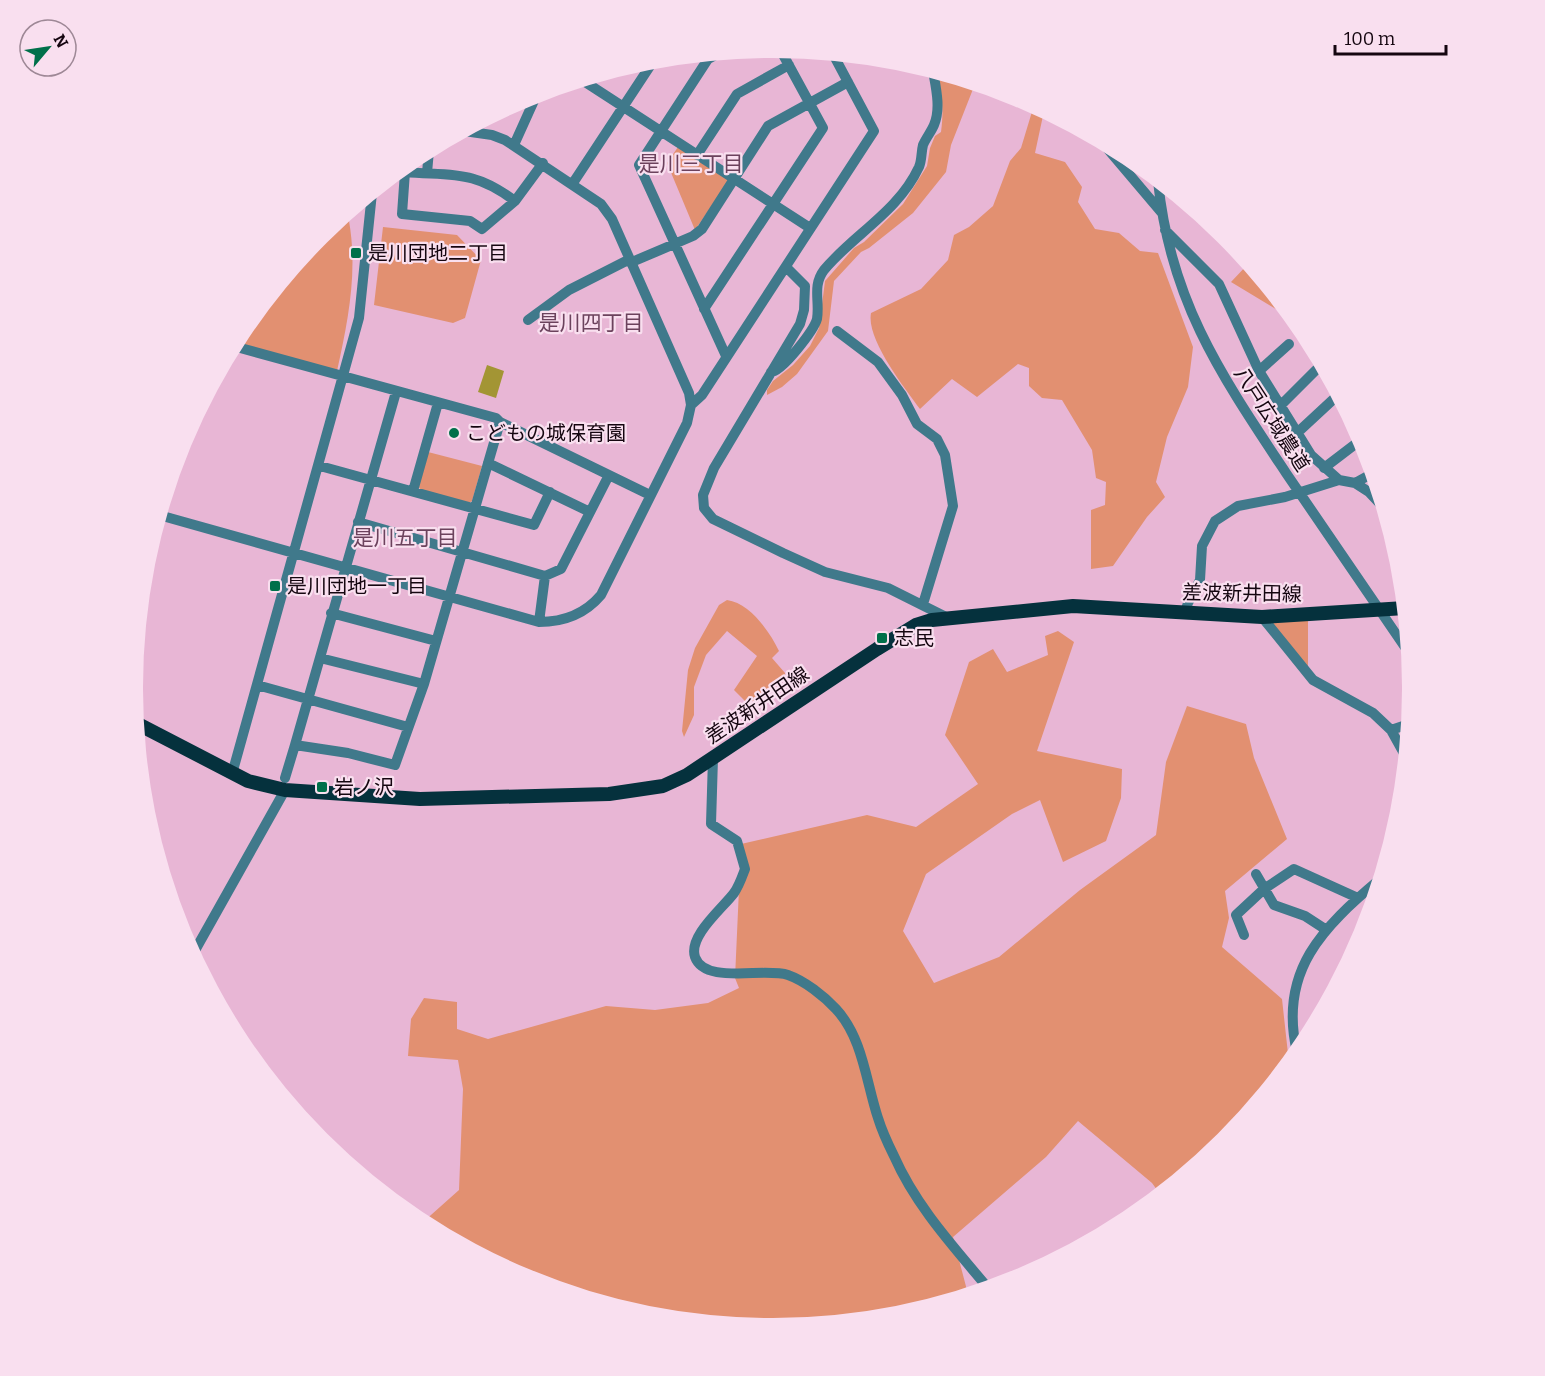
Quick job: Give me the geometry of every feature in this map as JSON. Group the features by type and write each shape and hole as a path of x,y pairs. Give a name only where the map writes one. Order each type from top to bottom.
{"main road":[{"name":"差波新井田線","path":"144,727 248,781 420,799 609,794 663,786 713,758 916,625 946,617 1073,606 1262,617 1397,609"}],"street":[{"path":"704,309 823,128 785,59"},
{"path":"706,62 639,165 726,356"},
{"path":"691,405 702,396 874,131 837,62"},
{"path":"697,155 737,94 789,65"},
{"path":"573,183 647,72"},
{"path":"771,372 783,366 814,326 820,276 845,247 862,235 900,198 919,167 924,144 935,123 937,92 935,80"},
{"path":"528,320 568,290 675,244 702,229 768,126 848,82"},
{"path":"591,86 810,228"},
{"path":"514,145 531,106"},
{"path":"166,517 539,622 570,617 596,601 687,423 691,405 686,385 607,210 573,183 514,145 492,135 476,133"},
{"path":"427,173 428,162"},
{"path":"405,178 402,214 470,222 482,229 515,201 543,163"},
{"path":"1120,164 1161,213"},
{"path":"413,172 473,177 492,185 515,201"},
{"name":"八戸広域農道","path":"1159,191 1161,213 1182,293 1203,341 1233,393 1400,641"},
{"path":"232,774 320,466 359,318 371,204"},
{"path":"1165,230 1219,284 1259,371 1279,407 1311,455 1339,480 1355,483 1372,495"},
{"path":"786,267 804,283 804,310 791,340 714,468 701,502 706,513 741,534 825,572 888,588 946,617"},
{"path":"837,331 878,362 903,395 917,424 937,439 945,454 953,506 923,604"},
{"path":"1259,371 1289,344"},
{"path":"242,349 496,418 650,495"},
{"path":"1279,407 1316,370"},
{"path":"198,945 285,784 344,567 396,392"},
{"path":"1297,433 1332,400"},
{"path":"413,491 438,403"},
{"path":"295,745 348,753 395,765 424,684 500,422"},
{"path":"1324,468 1353,446"},
{"path":"488,463 590,512"},
{"path":"320,466 534,525 550,492"},
{"path":"358,522 545,576 561,569 609,475"},
{"path":"1355,483 1365,477"},
{"path":"1185,612 1200,580 1202,546 1215,521 1238,506 1300,493 1339,480"},
{"path":"539,622 545,576"},
{"path":"331,613 436,641"},
{"path":"1262,617 1313,680 1373,713 1391,730 1399,745"},
{"path":"320,658 424,684"},
{"path":"257,685 408,727"},
{"path":"1391,730 1401,727"},
{"path":"713,758 711,824 737,841 745,869 734,893 699,937 694,952 696,959 706,970 716,972 762,972 789,976 813,989 836,1009 857,1044 878,1119 906,1181 927,1215 982,1281"},
{"path":"1245,935 1236,915 1264,889 1298,869 1358,898"},
{"path":"1256,874 1274,905 1305,916 1324,929"},
{"path":"1295,1039 1292,1014 1295,990 1303,964 1324,929 1370,888"}],"shaded area":[{"path":"939,81 972,91 951,145 946,172 913,213 861,252 834,281 828,331 797,374 782,387 767,395 767,390 773,381 793,365 810,346 819,328 825,281 854,248 864,242 903,204 927,166 930,148 935,136 941,132"},
{"path":"1031,114 1042,119 1035,153 1065,162 1082,187 1078,202 1095,229 1119,233 1140,251 1158,253 1193,347 1188,387 1167,437 1156,482 1165,497 1147,517 1113,566 1091,569 1091,510 1105,505 1106,482 1096,478 1092,450 1062,400 1042,398 1029,386 1029,368 1018,364 977,397 952,379 920,409 880,349 871,324 871,313 921,289 948,260 954,235 969,227 993,206 1010,161 1021,148"},
{"path":"678,147 727,178 728,182 695,230 667,163"},
{"path":"349,222 352,240 352,278 348,315 337,371 245,345 299,273"},
{"path":"383,227 457,235 481,260 465,318 453,323 374,305"},
{"path":"1243,270 1274,308 1231,282"},
{"path":"487,365 504,371 496,398 478,392"},
{"path":"428,452 482,466 472,501 469,503 421,490 418,486"},
{"path":"727,600 744,607 765,627 779,651 772,658 785,673 785,678 762,699 746,702 734,690 757,656 727,631 706,655 694,687 694,715 684,737 682,731 688,670 695,648 719,605"},
{"path":"1308,620 1308,670 1271,623"},
{"path":"1058,631 1074,642 1037,751 1122,769 1121,798 1106,841 1063,862 1040,800 1012,814 926,874 903,931 934,983 999,957 1080,890 1156,835 1166,762 1187,706 1246,724 1254,758 1287,839 1225,891 1229,918 1222,947 1282,999 1288,1050 1246,1103 1218,1133 1155,1188 1078,1121 1046,1157 953,1237 966,1287 935,1296 855,1312 772,1318 731,1316 690,1312 610,1296 532,1270 494,1253 430,1216 459,1190 463,1089 458,1060 408,1056 411,1019 424,998 457,1002 457,1029 488,1039 606,1006 655,1010 708,1003 739,988 735,978 741,844 867,815 916,827 978,784 945,735 969,662 993,649 1007,672 1048,655 1045,636"}],"place":[{"name":"是川団地二丁目","path":"356,253"},
{"name":"こどもの城保育園","path":"454,433"},
{"name":"是川団地一丁目","path":"275,586"},
{"name":"志民","path":"882,638"},
{"name":"岩ノ沢","path":"322,787"}],"district":[{"name":"是川三丁目","path":"691,164"},
{"name":"是川四丁目","path":"591,323"},
{"name":"是川五丁目","path":"405,538"}]}
